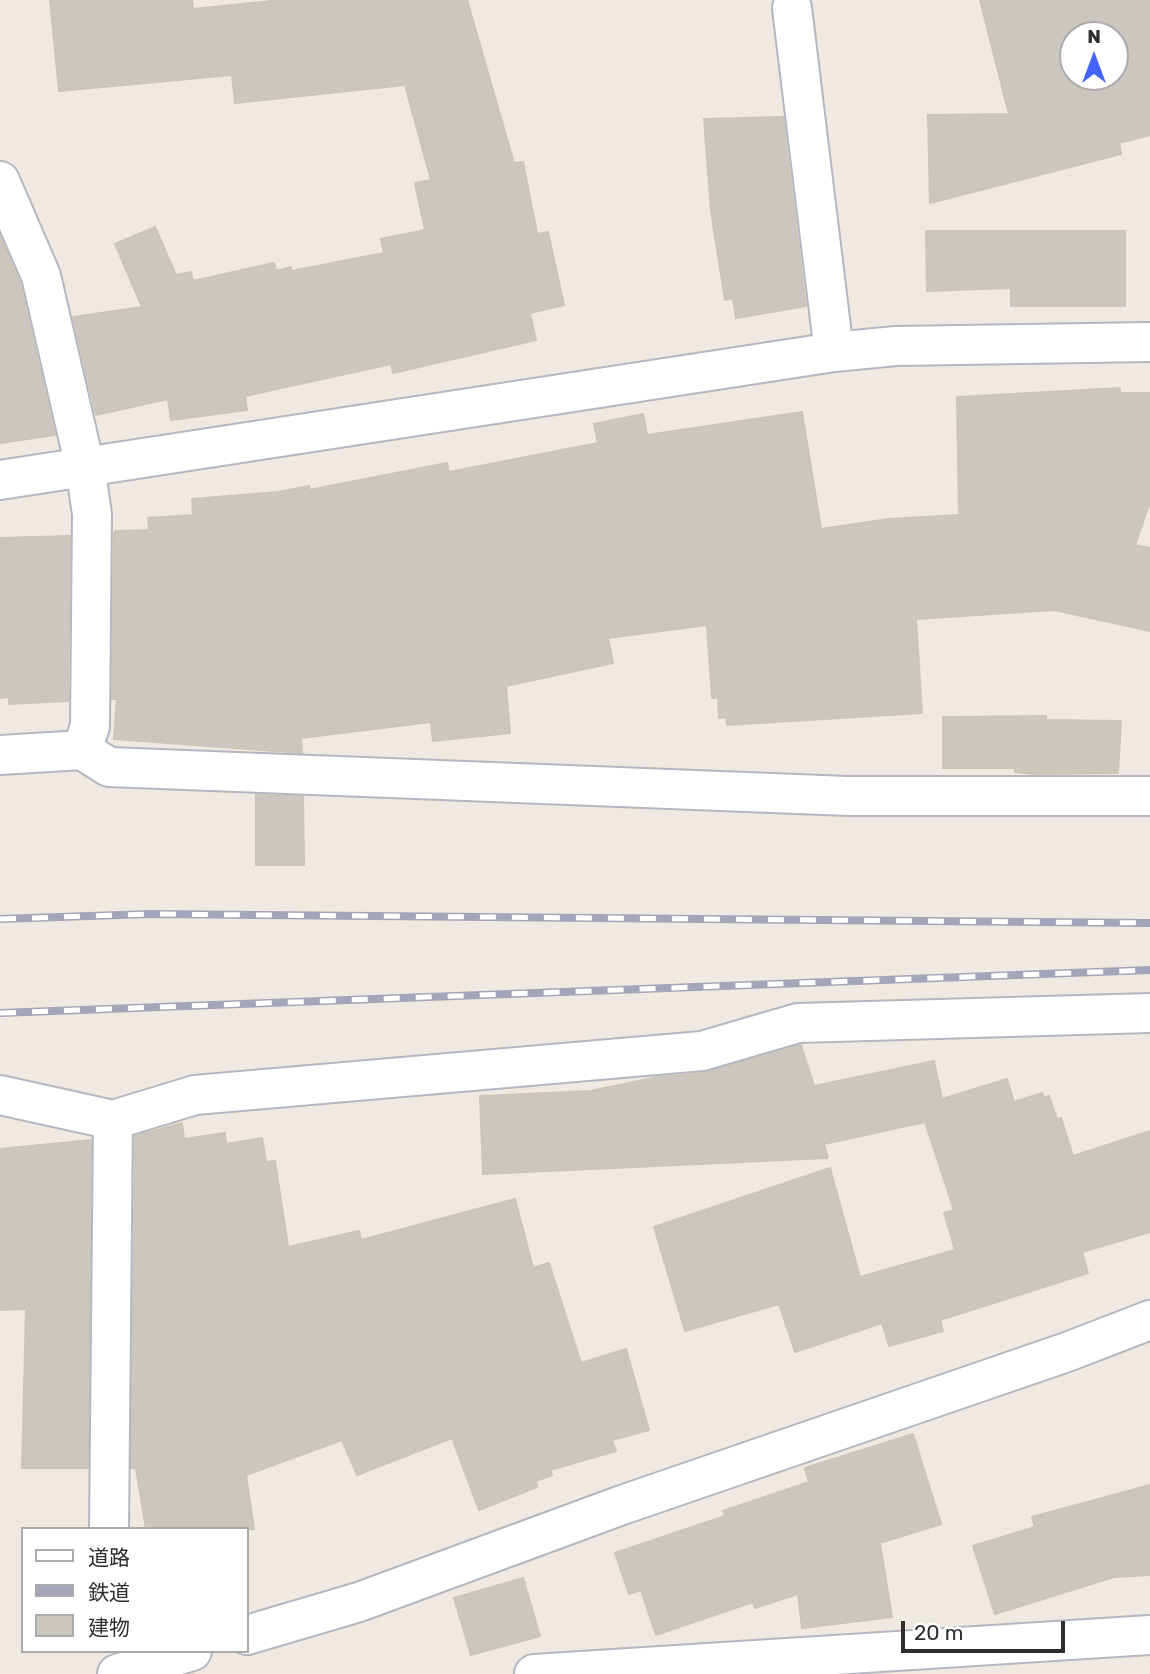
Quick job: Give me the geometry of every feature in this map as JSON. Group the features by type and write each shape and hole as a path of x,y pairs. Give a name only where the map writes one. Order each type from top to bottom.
{"street":[{"path":"792,8 834,352"},
{"path":"0,181 41,276 85,467 92,514 90,726 82,750"},
{"path":"0,480 834,352 896,345 1150,342"},
{"path":"0,755 82,750 109,767 848,796 1150,796"},
{"path":"0,1095 113,1120 195,1095 702,1051 798,1023 1150,1013"},
{"path":"109,1527 113,1120"},
{"path":"248,1635 359,1602 622,1505 1067,1352 1150,1320"},
{"path":"534,1674 1150,1635"},
{"path":"125,1668 184,1653"}],"building":[{"path":"50,0 192,0 193,9 281,0 467,0 514,163 523,162 537,234 548,232 564,305 530,313 536,340 393,373 391,364 245,396 247,410 171,420 168,399 96,415 73,317 142,307 115,244 155,227 176,275 191,272 193,281 274,263 276,271 291,267 291,271 384,253 381,239 425,230 415,183 431,180 405,85 235,103 232,75 59,91"},
{"path":"980,0 1150,0 1150,135 1119,143 1121,154 930,203 928,115 1009,114"},
{"path":"783,117 806,306 736,318 733,298 725,300 711,211 704,119"},
{"path":"926,231 1125,231 1125,306 1011,306 1011,288 927,291"},
{"path":"0,236 20,283 55,435 0,443"},
{"path":"1120,388 1120,393 1150,393 1150,502 1135,545 1150,548 1150,631 1054,610 916,619 922,713 727,725 726,717 719,718 718,698 712,698 707,625 608,638 613,663 506,686 510,733 433,741 431,722 301,738 302,753 114,739 117,699 112,699 114,534 115,531 149,530 148,518 193,515 192,499 278,492 309,486 309,490 447,463 449,472 598,443 594,424 643,414 647,435 802,412 821,529 889,519 959,515 957,397"},
{"path":"70,536 68,701 9,704 9,697 0,698 0,538"},
{"path":"1046,716 1046,720 1121,721 1118,773 1035,774 1015,772 1015,768 943,768 943,717"},
{"path":"256,795 303,796 304,865 256,865"},
{"path":"801,1045 814,1086 934,1061 942,1099 1007,1079 1014,1102 1042,1093 1044,1098 1049,1096 1057,1119 1061,1118 1073,1156 1150,1131 1150,1232 1082,1252 1088,1273 940,1320 943,1331 889,1346 882,1323 795,1352 779,1304 685,1331 654,1227 830,1168 860,1277 955,1250 944,1213 954,1210 925,1122 824,1144 828,1158 483,1174 480,1096 590,1091 658,1077 704,1073"},
{"path":"182,1123 184,1139 225,1133 226,1144 262,1138 266,1162 275,1161 288,1247 359,1231 361,1240 515,1199 533,1268 549,1263 581,1363 626,1349 649,1430 612,1440 616,1451 550,1470 552,1475 536,1481 537,1487 479,1510 452,1438 357,1475 342,1440 246,1475 254,1529 146,1527 136,1468 131,1468 135,1136"},
{"path":"91,1140 88,1468 22,1468 26,1309 0,1310 0,1149"},
{"path":"913,1434 941,1524 880,1543 892,1617 802,1628 798,1594 755,1608 753,1602 656,1635 641,1590 629,1594 615,1553 725,1516 723,1511 809,1482 805,1468"},
{"path":"1150,1485 1150,1575 1114,1577 995,1614 973,1546 1035,1527 1032,1517"},
{"path":"523,1578 540,1636 471,1655 454,1598"}],"railway":[{"path":"0,919 150,914 1150,923"},
{"path":"0,1013 1150,970"}]}
